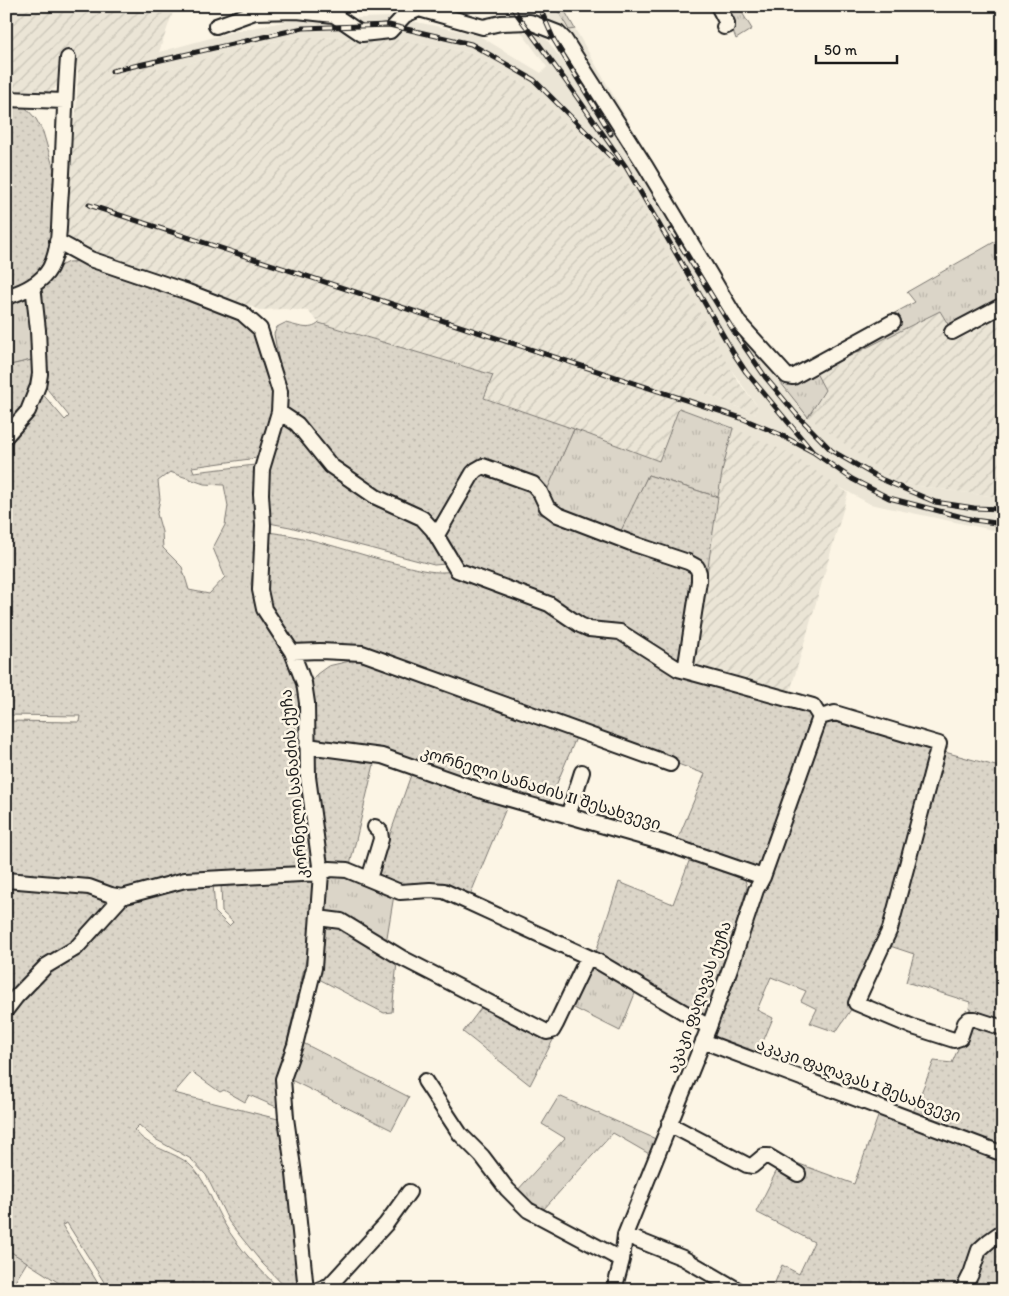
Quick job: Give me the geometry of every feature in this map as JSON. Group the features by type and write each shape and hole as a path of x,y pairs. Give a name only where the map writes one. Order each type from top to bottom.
{"street":[{"path":"718,6 727,23 727,26 724,27"},
{"path":"216,26 255,12 297,11 334,15 362,34 390,31 404,15 419,9 483,27 501,23 530,22 558,33 646,167 739,323 787,376 793,377 893,322"},
{"path":"6,297 33,286 48,270 54,260 58,241 68,58"},
{"path":"6,99 65,102"},
{"name":"კორნელი სანაძის ქუჩა","path":"58,241 90,260 188,292 242,313 260,329 280,392 279,412 262,469 263,525 260,590 264,609 292,652 304,683 307,704 308,777 321,873 314,968 295,1045 283,1079 306,1290"},
{"path":"6,436 28,411 38,386 40,374 38,330 33,286"},
{"path":"952,332 1003,305"},
{"path":"279,412 297,424 332,466 376,497 422,518 436,535 457,570 549,604 589,629 620,632 678,669 813,706 820,717 835,713 939,744 890,929 856,1003 913,1027 954,1040 960,1038 965,1023 969,1019 975,1019 1003,1028"},
{"path":"436,535 473,473 479,467 484,466 533,484 540,492 547,508 558,515 631,543 688,562 697,567 700,581 685,671"},
{"path":"292,652 362,653 670,764"},
{"name":"აკაკი ფაღავას ქუჩა","path":"614,1290 622,1260 625,1235 709,1026 756,890 820,717"},
{"name":"კორნელი სანაძის II შესახვევი","path":"307,746 382,756 485,792 664,843 762,877"},
{"path":"568,816 582,772"},
{"path":"369,879 381,839 380,831 375,828"},
{"path":"6,880 89,887 122,897 186,880 321,873 330,869 347,870 400,892 444,891 588,957 709,1026"},
{"path":"6,1010 46,966 76,948 122,897"},
{"path":"318,918 341,921 402,958 547,1032 552,1031 556,1024 588,957"},
{"name":"აკაკი ფაღავას I შესახვევი","path":"703,1041 998,1152 1003,1152"},
{"path":"425,1081 460,1134 528,1210 622,1260"},
{"path":"669,1124 747,1165 752,1166 759,1159 768,1156 798,1174"},
{"path":"318,1290 330,1285 386,1224 409,1192"},
{"path":"963,1290 979,1250 1003,1231"},
{"path":"625,1235 683,1258 738,1290"}],"shaded area":[{"path":"6,6 175,6 159,52 153,55 158,72 242,48 298,37 390,38 470,53 528,87 629,184 737,380 758,407 755,414 688,387 659,461 484,398 492,375 319,323 308,311 284,309 259,310 91,251 71,240 65,229 69,159 76,112 78,74 76,56 65,57 62,81 54,89 44,93 6,94"},
{"path":"502,6 522,6 578,82 583,79 538,6 555,6 568,30 575,29 777,378 898,483 1003,498 1003,531 870,504 733,428 679,408 688,387 755,414 758,407 528,87 470,53 390,38 298,37 242,48 158,72 152,54 236,31 294,20 393,17 478,35 541,73 547,67"},
{"path":"940,311 958,340 1003,316 1003,498 898,483 808,417 825,390 816,374"},
{"path":"733,428 789,453 848,493 790,692 694,666 723,467"}],"green space":[{"path":"555,6 562,6 575,29 569,30"},
{"path":"719,6 738,6 752,29 736,39"},
{"path":"6,103 25,107 36,119 43,132 54,170 50,259 32,281 6,292"},
{"path":"1003,237 1003,298 949,326 940,311 816,373 825,390 808,417 777,378 753,336 791,369 915,302 907,292"},
{"path":"87,261 189,295 252,325 271,377 272,408 257,458 192,467 194,472 255,465 260,521 251,584 260,615 278,639 295,670 299,688 299,705 293,718 293,724 298,731 302,744 301,793 315,866 310,869 116,892 6,877 6,721 79,722 80,716 6,715 6,439 40,391 65,420 69,416 43,384 38,296 45,282 58,267 68,262","holes":["170,472 204,484 224,485 228,506 225,525 213,548 225,577 209,594 189,590 182,567 163,548 162,532 157,514 160,499 158,481"]},
{"path":"28,294 36,359 6,366 6,301"},
{"path":"285,323 311,327 319,323 493,375 484,398 574,429 537,513 616,541 648,475 718,497 694,666 681,666 587,622 460,567 436,526 382,495 336,463 305,424 287,408 274,334 277,327"},
{"path":"36,359 33,398 6,433 6,366"},
{"path":"679,408 733,428 718,497 648,475 617,541 537,512 574,429 659,461"},
{"path":"286,420 328,466 423,525 446,564 434,565 269,523 266,475 281,421"},
{"path":"268,532 319,542 422,570 434,572 455,571 637,647 809,708 815,720 759,869 677,841 705,774 390,658 292,647 270,610 266,594 265,572 271,548"},
{"path":"363,658 578,733 547,807 315,742 313,738 311,683 317,674 328,666"},
{"path":"833,717 926,745 931,752 888,922 854,1005 836,1032 810,1023 817,1009 801,1001 806,991 771,977 757,1010 773,1018 757,1056 720,1040 715,1035 757,895 825,724"},
{"path":"941,751 1003,768 1003,1022 969,1009 970,1002 906,982 914,954 887,945"},
{"path":"313,753 375,760 350,865 324,862 313,782"},
{"path":"412,772 509,801 471,893 454,889 396,886 375,877"},
{"path":"691,856 739,875 745,880 747,887 707,1023 596,952 619,882 673,904"},
{"path":"340,874 394,895 386,943 322,912 326,875"},
{"path":"315,879 310,943 279,1076 281,1109 249,1095 245,1102 224,1090 220,1092 192,1072 174,1093 282,1120 300,1290 288,1290 262,1263 229,1222 206,1175 191,1159 155,1139 139,1125 134,1130 142,1138 177,1156 194,1169 236,1241 257,1267 281,1290 109,1290 67,1223 62,1225 102,1290 70,1290 6,1249 6,1019 17,1004 48,971 125,899 183,884 213,883 215,912 229,926 233,922 222,912 221,883"},
{"path":"6,885 89,890 103,899 106,905 84,935 6,1006"},
{"path":"320,922 339,924 397,962 392,1012 384,1013 317,978"},
{"path":"596,963 636,991 620,1031 570,1006 587,964"},
{"path":"485,1003 554,1038 530,1085 463,1032"},
{"path":"973,1022 1003,1032 1003,1149 912,1115 934,1061 952,1063 968,1025"},
{"path":"301,1042 409,1097 392,1130 289,1079"},
{"path":"559,1096 658,1140 651,1155 613,1133 542,1211 529,1206 516,1192 565,1138 542,1124"},
{"path":"880,1111 1003,1157 1003,1227 958,1290 772,1290 782,1265 799,1274 814,1242 756,1212 783,1158 854,1184"},
{"path":"1003,1236 1003,1290 969,1290 984,1251"},
{"path":"6,1249 27,1262 13,1285 6,1280"}],"railway":[{"path":"511,6 626,167 746,372 813,452 852,479 889,498 974,520 1003,524"},
{"path":"539,6 554,40 611,134"},
{"path":"112,71 303,28 389,25 471,44 534,80 618,164"},
{"path":"89,205 741,418 779,434 813,452"},
{"path":"671,230 735,333 766,378 796,414 832,451 881,479 935,502 974,508 1003,509"}]}
